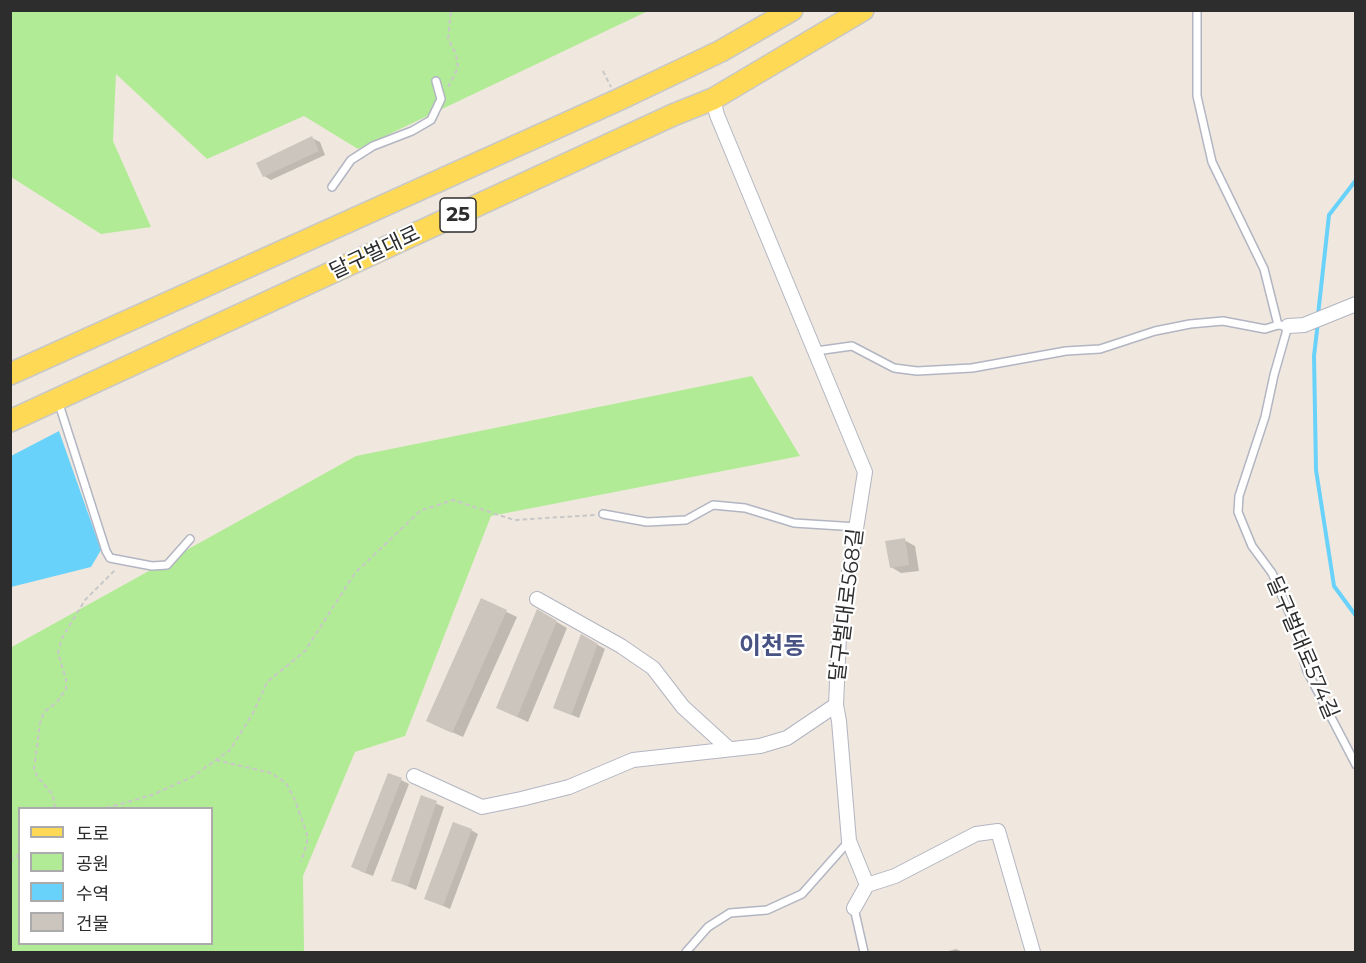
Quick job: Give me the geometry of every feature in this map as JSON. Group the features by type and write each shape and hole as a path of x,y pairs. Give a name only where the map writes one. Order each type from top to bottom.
{"main road":[{"name":"달구벌대로","path":"14,372 628,95 721,51 792,10"},
{"name":"달구벌대로","path":"10,421 713,99 863,10"}],"street":[{"name":"달구벌대로568길","path":"713,99 717,115 864,472 839,636 836,705 849,841 867,885"},
{"path":"1283,325 1304,325 1349,306"},
{"path":"537,599 621,646 653,668 683,707 728,748"},
{"path":"414,776 482,807 569,787 633,760 760,746 787,738 836,705"},
{"path":"854,908 867,885 895,876 976,834 998,831 1033,952"}],"lane":[{"name":"달구벌대로574길","path":"1197,10 1197,96 1212,162 1264,269 1283,325 1265,417 1239,496 1238,512 1252,546 1272,573 1292,619 1307,671 1356,765"},
{"path":"332,187 351,160 373,146 431,120 441,99 436,81"},
{"path":"816,351 852,346 894,368 918,371 972,368 1066,351 1100,349 1155,331 1190,324 1223,321 1265,329 1283,325"},
{"path":"52,403 110,558 152,566 167,566 190,539"},
{"path":"603,514 648,522 687,520 713,506 746,508 795,523 856,527"},
{"path":"686,952 708,927 730,913 767,910 802,894 849,841"},
{"path":"854,908 864,952"}],"path":[{"path":"441,99 458,68 456,54 448,39 452,10"},
{"path":"110,807 152,795 192,777 230,750 253,713 267,682 305,651 355,573 420,511 453,500 514,520 603,514"},
{"path":"55,807 53,795 34,769 39,723 44,712 57,702 66,689 66,679 58,653 62,638 85,600 116,568 117,564 110,558"},
{"path":"216,759 271,773 286,783 295,800 307,834 307,844 301,862"}],"green space":[{"path":"10,11 648,11 358,149 304,116 207,159 116,74 113,141 151,227 101,234 11,177"},
{"path":"752,376 800,456 491,516 405,736 355,752 303,876 304,952 11,952 10,648 356,456"}],"water":[{"path":"59,431 101,550 91,567 11,587 11,456"}],"building":[{"path":"312,136 319,151 263,177 256,163"},
{"path":"905,538 909,565 890,568 885,541"},
{"path":"481,598 507,610 452,733 426,721"},
{"path":"537,609 557,621 517,717 496,708"},
{"path":"581,634 598,644 571,715 553,708"},
{"path":"388,773 402,778 365,873 351,867"},
{"path":"421,795 437,801 408,886 391,881"},
{"path":"453,822 472,829 443,906 424,899"}],"waterway":[{"path":"1318,315 1329,215 1356,180"},
{"path":"1318,322 1314,356 1316,470 1334,586 1356,616"}],"district":[{"name":"이천동","path":"772,647"}]}
